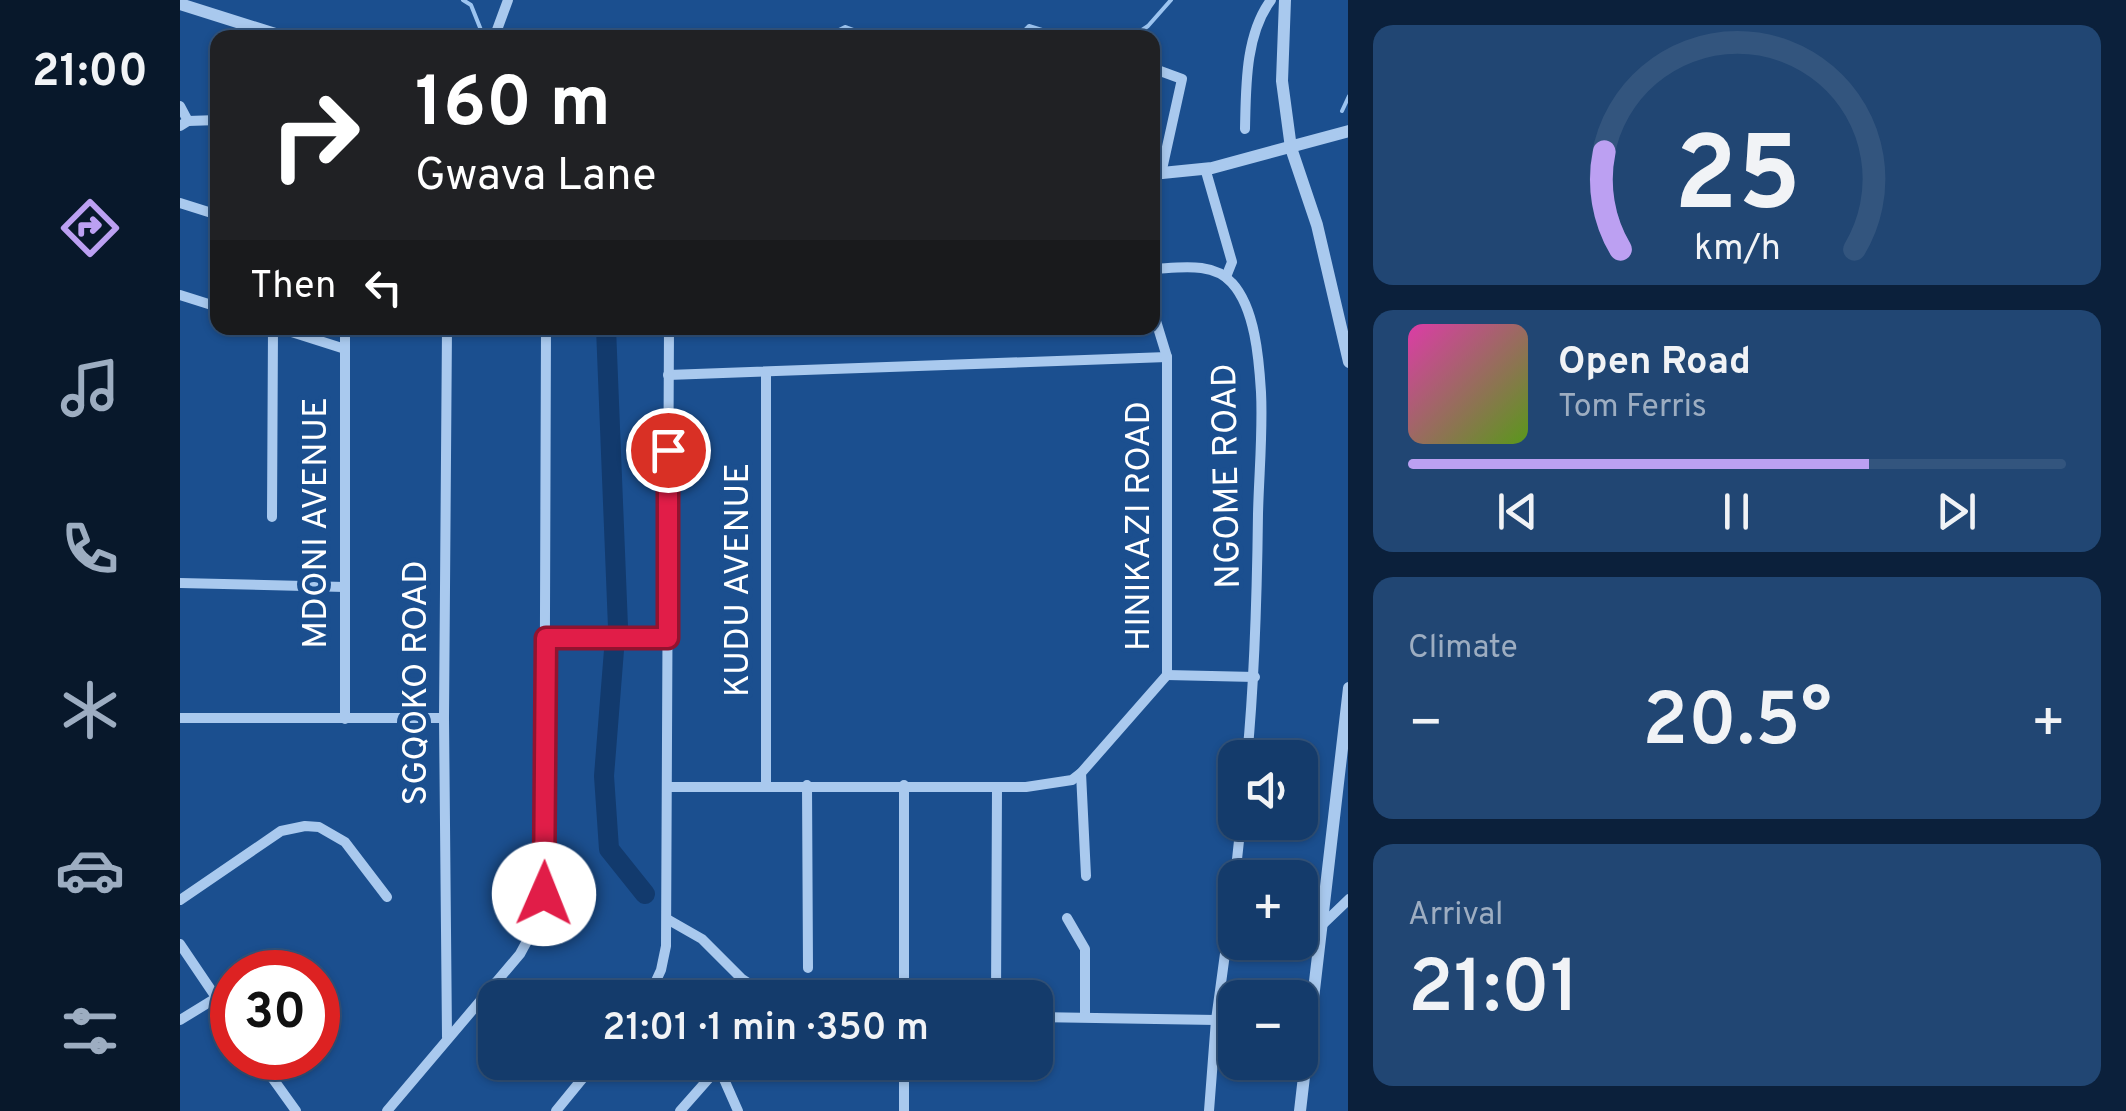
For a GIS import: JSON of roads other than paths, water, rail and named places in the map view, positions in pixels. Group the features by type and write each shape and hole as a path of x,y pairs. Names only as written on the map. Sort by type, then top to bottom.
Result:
{"street":[{"path":"497,30 508,0"},
{"path":"1245,129 1246,83 1257,24 1271,0"},
{"path":"1285,0 1282,80 1291,148 1326,260 1348,362"},
{"path":"180,4 263,30"},
{"path":"1160,71 1182,79 1160,163"},
{"path":"180,106 184,123 210,121"},
{"path":"1160,174 1205,168 1348,130"},
{"path":"1160,269 1198,267 1226,277 1232,262 1205,168"},
{"path":"180,203 210,212"},
{"name":"NGOME ROAD","path":"1226,277 1244,299 1261,391 1255,677 1250,740"},
{"path":"180,295 210,304"},
{"path":"272,517 276,335"},
{"path":"299,335 345,349"},
{"name":"MDONI AVENUE","path":"345,719 346,335"},
{"name":"SGQOKO ROAD","path":"447,335 444,718 448,1038"},
{"path":"386,1111 520,954 539,919 544,894 546,335"},
{"path":"657,980 662,970 667,918 669,335"},
{"name":"HINIKAZI ROAD","path":"1081,774 1167,675 1167,358 1160,335"},
{"path":"668,376 1167,358"},
{"name":"KUDU AVENUE","path":"766,374 766,786"},
{"path":"180,584 345,587"},
{"path":"546,638 668,638"},
{"path":"1167,675 1255,677"},
{"path":"1300,1111 1348,688"},
{"path":"180,718 444,718"},
{"path":"669,788 997,788 1052,784 1081,774"},
{"path":"1081,774 1086,876"},
{"path":"904,785 904,980"},
{"path":"807,786 808,968"},
{"path":"996,980 997,788"},
{"path":"180,900 281,831 305,826 319,827 345,842 387,897"},
{"path":"1322,926 1348,899"},
{"path":"667,918 702,939 744,980"},
{"path":"1066,918 1084,948 1085,1017"},
{"path":"180,944 210,989"},
{"path":"1209,1111 1224,960"},
{"path":"180,1020 210,1002"},
{"path":"1053,1017 1216,1020"},
{"path":"274,1080 296,1111"},
{"path":"556,1111 581,1080"},
{"path":"680,1111 703,1080"},
{"path":"722,1080 738,1111"},
{"path":"904,1080 904,1111"}],"waterway":[{"path":"463,0 471,5 481,30"},
{"path":"1142,30 1171,0"},
{"path":"1025,30 1029,26 1042,30"},
{"path":"839,30 853,30"},
{"path":"1342,111 1348,98"},
{"path":"606,335 618,627"},
{"path":"614,650 604,776 609,849 645,894"}]}
